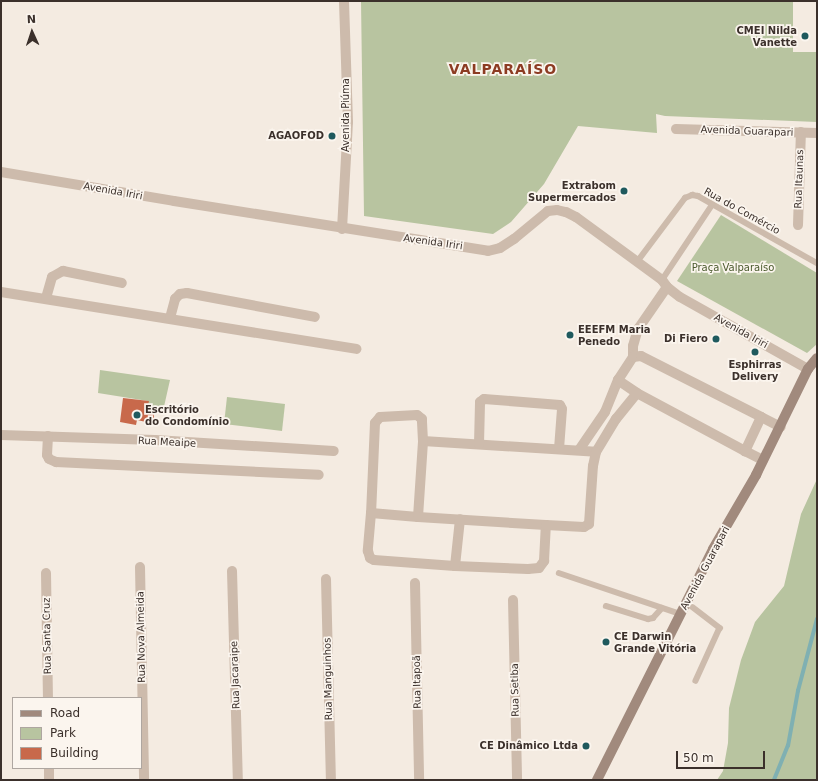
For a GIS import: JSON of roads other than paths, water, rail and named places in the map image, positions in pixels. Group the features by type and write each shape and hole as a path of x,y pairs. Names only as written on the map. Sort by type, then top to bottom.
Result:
{"street":[{"name":"Avenida Piúma","path":"342,228 348,122 344,1"},
{"name":"Avenida Guarapari","path":"676,129 817,133"},
{"name":"Rua Itaunas","path":"798,226 801,132"},
{"name":"Avenida Iriri","path":"1,172 488,251 500,248 514,239 548,211 557,210 576,217 665,283 680,297 808,370"},
{"path":"46,298 52,277 63,271 122,283"},
{"path":"579,450 605,412 618,380 633,357 633,346 638,328 665,283"},
{"path":"1,292 46,298 356,349"},
{"path":"170,318 175,299 180,294 187,293 316,317"},
{"path":"633,357 640,356 780,427"},
{"name":"Avenida Guarapari","path":"597,780 713,549 763,460 808,370 817,358"},
{"path":"618,380 637,393 763,460"},
{"path":"371,513 546,525 588,526 596,452 616,419 637,393"},
{"path":"479,444 480,402 484,400 491,400 562,406 559,449"},
{"path":"418,517 423,441 422,419 420,416 384,416 377,419 375,423 368,551 370,558 374,560 455,566 528,569 539,568 544,561 546,525"},
{"path":"744,451 761,417"},
{"name":"Rua Meaipe","path":"1,435 155,440 334,451"},
{"path":"48,436 47,455 49,459 56,462 319,475"},
{"path":"423,441 596,452"},
{"path":"455,566 460,519"},
{"name":"Rua Nova Almeida","path":"140,567 144,780"},
{"name":"Rua Jacaraipe","path":"232,570 238,780"},
{"name":"Rua Santa Cruz","path":"46,573 48,697"},
{"name":"Rua Manguinhos","path":"326,579 331,780"},
{"name":"Rua Itapoã","path":"416,583 419,780"},
{"name":"Rua Setiba","path":"513,600 517,780"},
{"path":"49,769 49,780"}],"lane":[{"name":"Rua do Comércio","path":"637,262 688,196 698,196 817,264"},
{"path":"665,283 712,205"},
{"path":"559,573 681,614"},
{"path":"686,602 720,628 696,681"},
{"path":"606,606 648,620 653,618 662,608"}],"waterway":[{"path":"774,780 788,746 798,691 817,619"}],"place":[{"name":"CMEI Nilda Vanette","path":"805,36"},
{"name":"AGAOFOD","path":"332,136"},
{"name":"Extrabom Supermercados","path":"624,191"},
{"name":"EEEFM Maria Penedo","path":"570,335"},
{"name":"Di Fiero","path":"716,339"},
{"name":"Esphirras Delivery","path":"755,352"},
{"name":"Escritório do Condomínio","path":"137,415"},
{"name":"CE Darwin Grande Vitória","path":"606,642"},
{"name":"CE Dinâmico Ltda","path":"586,746"}],"district":[{"name":"VALPARAÍSO","path":"503,69"}],"park label":[{"name":"Praça Valparaíso","path":"733,268"}]}
